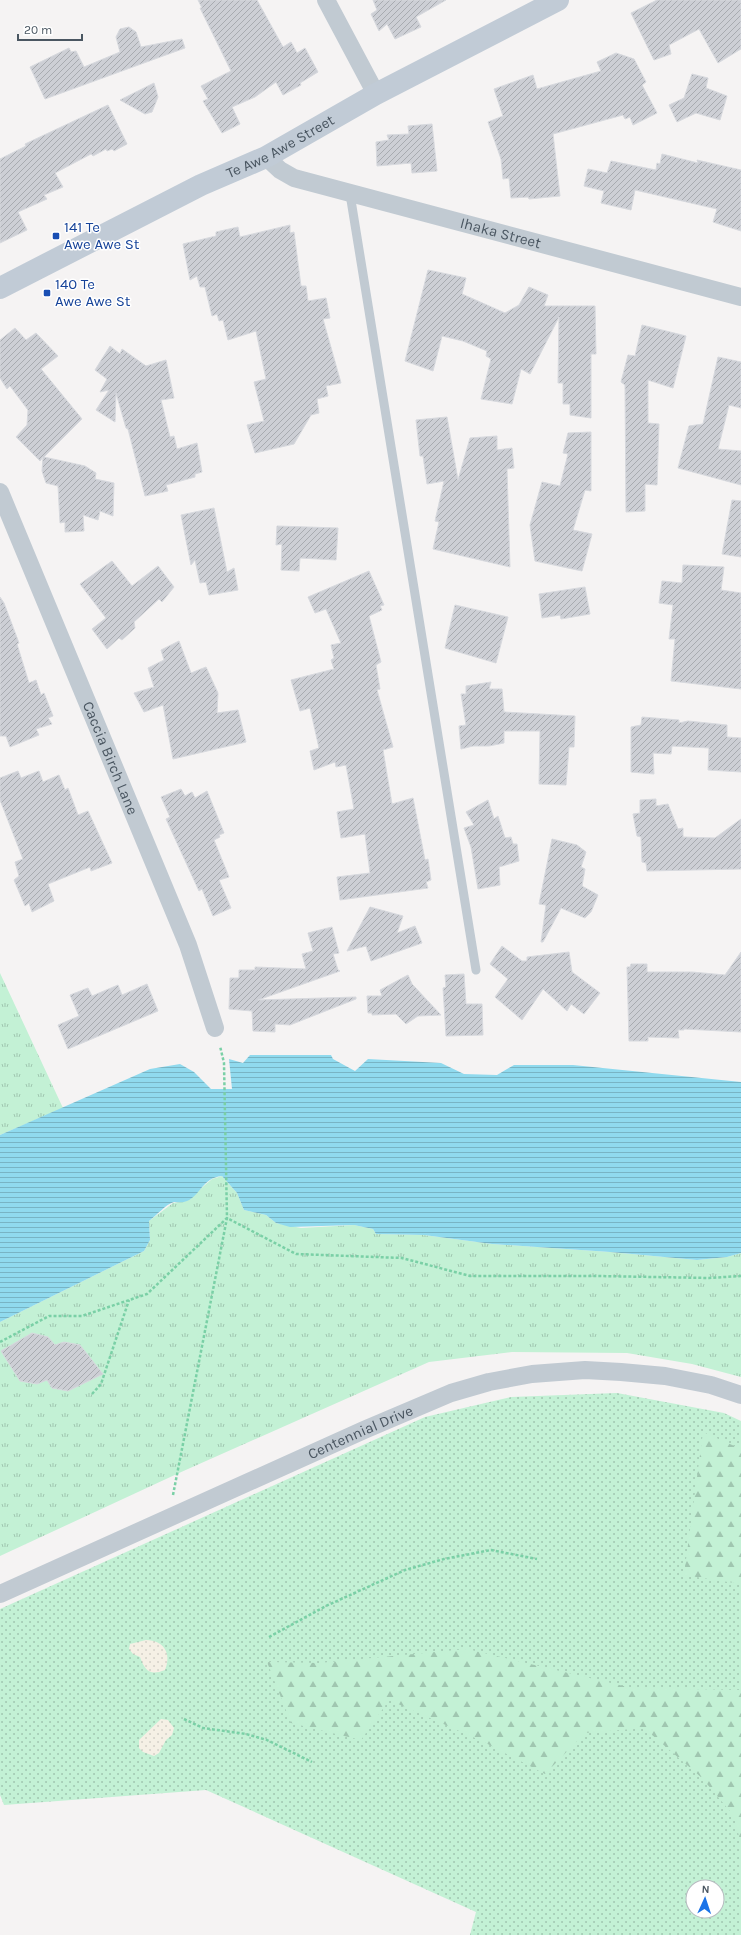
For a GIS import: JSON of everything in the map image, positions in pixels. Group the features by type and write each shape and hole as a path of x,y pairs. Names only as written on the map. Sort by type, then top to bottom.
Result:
{"main road":[{"name":"Te Awe Awe Street","path":"0,288 201,185 266,157 376,94 558,0"}],"street":[{"path":"326,0 376,94"},
{"name":"Ihaka Street","path":"266,157 280,170 294,178 741,297"},
{"name":"Caccia Birch Lane","path":"0,492 188,944 215,1028"},
{"name":"Centennial Drive","path":"0,1594 364,1430 451,1393 488,1382 532,1374 585,1370 665,1376 711,1385 741,1395"}],"lane":[{"path":"350,194 476,970"}],"path":[{"path":"179,1514 172,1498 227,1218 224,1064 215,1028"},
{"path":"227,1218 296,1254 402,1258 470,1276 709,1278 741,1276"},
{"path":"0,1342 49,1316 82,1316 146,1294 227,1218"},
{"path":"92,1394 101,1384 129,1300"},
{"path":"269,1637 333,1602 405,1570 444,1559 491,1550 537,1559"},
{"path":"184,1719 203,1728 246,1734 267,1740 312,1762"}],"green space":[{"path":"0,973 63,1108 0,1135"},
{"path":"222,1176 237,1193 244,1210 266,1215 276,1223 301,1228 354,1225 373,1229 376,1234 424,1235 492,1244 610,1252 697,1260 727,1257 741,1253 741,1377 692,1364 627,1353 512,1352 429,1362 179,1473 0,1556 0,1322 144,1251 150,1240 149,1221 173,1203 186,1201 212,1179"},
{"path":"617,1393 724,1413 741,1421 741,1935 470,1935 476,1912 206,1790 4,1805 0,1795 0,1609 425,1417 511,1397"},
{"path":"703,1432 741,1449 741,1584 684,1575"},
{"path":"467,1649 632,1688 741,1690 741,1844 734,1816 702,1778 644,1728 585,1733 545,1774 482,1741 389,1700 361,1740 291,1723 267,1662 319,1663"}],"sand":[{"path":"146,1640 158,1642 165,1649 168,1659 165,1670 160,1672 149,1671 144,1666 140,1657 133,1654 129,1649 130,1644"},
{"path":"161,1719 168,1720 174,1728 172,1735 166,1740 159,1753 154,1756 143,1752 139,1748 139,1740"}],"water":[{"path":"250,1055 331,1055 333,1059 355,1071 368,1059 441,1063 464,1074 497,1075 514,1065 573,1065 741,1082 741,1253 727,1257 697,1260 610,1252 492,1244 424,1235 376,1234 373,1229 354,1225 290,1227 276,1223 266,1215 244,1210 237,1193 222,1176 215,1177 210,1180 191,1199 171,1203 149,1221 150,1240 144,1251 0,1322 0,1135 150,1069 180,1064 194,1072 211,1089 232,1089 229,1059 243,1063"}],"building":[{"path":"198,0 257,0 283,47 291,42 297,53 305,48 318,72 300,83 301,85 283,95 276,82 255,97 232,107 240,124 222,133 203,101 208,99 201,86 231,71 200,8 202,8"},
{"path":"373,0 446,0 416,17 421,27 395,39 387,24 379,31 371,14 377,10"},
{"path":"657,0 741,0 741,49 718,63 699,29 669,45 671,54 654,60 631,13"},
{"path":"129,27 136,32 141,47 182,39 185,48 45,99 30,67 69,48 71,52 76,51 84,67 120,52 116,37 120,29"},
{"path":"616,53 634,59 646,82 642,85 657,113 633,125 630,117 625,119 623,115 553,134 560,196 529,199 528,197 511,198 509,178 503,179 501,159 488,122 503,116 494,89 533,75 537,89 601,71 597,62"},
{"path":"692,74 708,78 706,88 727,96 720,120 696,113 677,122 669,105 684,98"},
{"path":"154,83 158,97 152,112 145,114 120,100"},
{"path":"108,105 127,144 114,151 112,149 107,151 106,149 93,156 91,154 55,173 63,187 44,195 47,199 18,212 27,230 0,243 0,159 26,146 25,144"},
{"path":"432,124 437,171 412,173 411,163 377,166 376,142 389,140 387,135 409,134 408,126"},
{"path":"662,154 698,163 697,160 741,170 741,231 713,222 717,209 635,190 631,210 601,203 604,191 584,186 588,169 607,173 611,161 656,170 657,163 660,164"},
{"path":"290,225 290,233 294,232 301,286 306,286 308,301 326,298 330,318 323,319 341,383 326,386 328,396 317,399 319,413 311,415 294,444 255,453 247,425 264,421 254,382 266,379 256,331 228,340 223,320 219,321 217,314 212,316 205,287 200,287 197,276 190,280 183,244 216,236 216,232 238,227 240,237"},
{"path":"428,270 466,278 462,294 505,313 519,305 529,287 548,295 544,306 595,306 596,354 591,354 591,418 570,415 570,404 563,404 563,383 558,383 559,317 530,374 521,369 512,404 481,399 491,359 486,356 487,351 463,341 442,336 433,371 405,361"},
{"path":"642,325 686,336 673,388 648,380 648,423 659,424 657,485 645,484 645,511 626,512 625,385 621,382 628,355 635,356"},
{"path":"15,328 26,340 36,333 58,356 41,369 82,419 44,457 85,466 96,473 95,479 114,483 113,516 100,511 98,520 83,515 84,531 65,532 65,522 60,523 58,486 46,483 42,471 43,457 40,461 16,437 27,425 28,410 10,386 7,389 0,378 0,340"},
{"path":"110,346 120,354 122,349 146,366 166,360 174,398 161,400 170,437 174,436 177,449 197,443 202,472 195,474 195,477 166,485 168,491 145,496 128,429 126,428 116,393 115,422 96,410 109,390 100,392 107,379 95,370"},
{"path":"718,357 741,362 741,408 729,405 718,449 741,451 741,485 678,468 689,426 703,424"},
{"path":"447,417 458,480 470,438 497,436 497,450 512,448 514,468 507,469 510,567 433,549 439,522 435,521 444,481 427,484 423,456 420,456 416,420"},
{"path":"591,432 591,491 585,490 573,530 592,534 582,571 535,561 530,525 542,482 560,486 568,454 563,453 568,433"},
{"path":"732,500 741,501 741,557 722,554"},
{"path":"214,508 227,572 234,568 238,590 209,595 206,582 200,583 195,560 191,565 181,515"},
{"path":"277,526 338,528 336,560 300,558 299,571 281,570 282,544 276,545"},
{"path":"112,561 132,586 158,566 174,587 162,602 159,599 134,622 135,628 122,640 119,638 107,649 92,629 106,618 80,584"},
{"path":"683,565 724,567 721,590 741,593 741,689 671,681 675,639 669,639 673,605 659,603 662,581 682,583"},
{"path":"369,571 384,605 380,606 382,610 369,616 381,662 376,665 380,689 377,690 393,747 383,750 392,804 413,798 425,860 428,859 431,880 426,882 428,888 340,900 337,877 370,873 365,834 341,838 337,812 354,809 346,765 336,767 335,762 314,770 310,751 319,748 310,708 300,711 291,680 334,669 331,660 334,658 331,645 341,643 326,609 315,613 308,597"},
{"path":"585,587 590,614 561,619 560,615 542,618 539,594"},
{"path":"0,597 4,603 19,643 17,644 29,683 36,680 41,695 44,693 53,716 48,718 52,724 36,729 39,735 10,747 6,736 0,736"},
{"path":"455,605 508,617 496,663 445,648"},
{"path":"179,641 191,673 206,667 218,693 217,713 238,710 246,742 173,759 163,705 144,712 134,693 154,687 148,668 164,660 161,650"},
{"path":"491,682 489,689 502,689 504,712 575,716 574,747 569,747 566,785 539,784 540,731 504,731 504,743 489,746 473,746 461,749 459,726 466,725 461,694 466,694 466,686"},
{"path":"642,717 679,720 679,723 688,721 727,725 727,737 741,738 741,772 708,770 709,748 672,746 671,754 653,753 654,774 631,772 631,727 641,725"},
{"path":"18,771 21,778 39,771 43,782 59,775 65,790 68,788 78,815 88,811 112,863 91,871 90,867 48,884 54,901 32,912 29,903 25,906 14,880 19,876 15,862 23,859 0,800 0,778"},
{"path":"181,789 185,796 192,792 195,798 207,791 224,833 219,835 220,837 214,840 229,877 219,880 231,908 213,916 202,889 199,891 166,819 170,817 161,797"},
{"path":"656,799 656,806 668,804 678,829 683,828 683,837 715,838 741,819 741,869 647,871 646,863 642,862 641,837 637,836 633,814 640,813 640,800"},
{"path":"488,800 494,819 498,816 505,838 511,837 513,844 517,844 519,861 499,867 500,885 478,889 471,847 464,828 474,825 466,812"},
{"path":"552,839 577,845 586,852 581,867 585,869 582,886 598,895 591,912 585,918 561,908 543,942 541,942 546,905 539,904"},
{"path":"370,907 403,916 397,933 415,926 422,943 371,961 366,946 347,951"},
{"path":"332,927 339,953 333,954 338,970 340,971 258,1000 356,997 356,999 290,1025 275,1024 275,1032 253,1031 252,1011 229,1009 230,978 239,978 239,970 255,970 255,967 306,969 302,954 313,951 308,933"},
{"path":"502,946 522,961 527,961 527,957 569,952 572,972 600,993 584,1014 571,1004 567,1011 543,989 522,1020 495,997 508,979 490,964"},
{"path":"741,952 741,1032 684,1029 678,1030 679,1038 648,1037 648,1041 629,1041 627,967 630,967 631,964 647,964 647,972 692,972 725,975"},
{"path":"464,974 466,1004 482,1004 483,1035 446,1036 443,988 446,987 445,975"},
{"path":"408,975 412,984 441,1015 418,1016 406,1024 396,1014 372,1015 372,1013 368,1013 367,996 382,996 380,990"},
{"path":"147,984 158,1011 68,1049 58,1025 79,1016 70,995 88,988 92,996 118,985 122,995"},
{"path":"32,1333 48,1337 55,1345 64,1342 80,1345 103,1374 68,1391 52,1388 47,1380 37,1384 20,1381 1,1351"}],"place":[{"name":"141 Te Awe Awe St","path":"56,236"},
{"name":"140 Te Awe Awe St","path":"47,293"}]}
